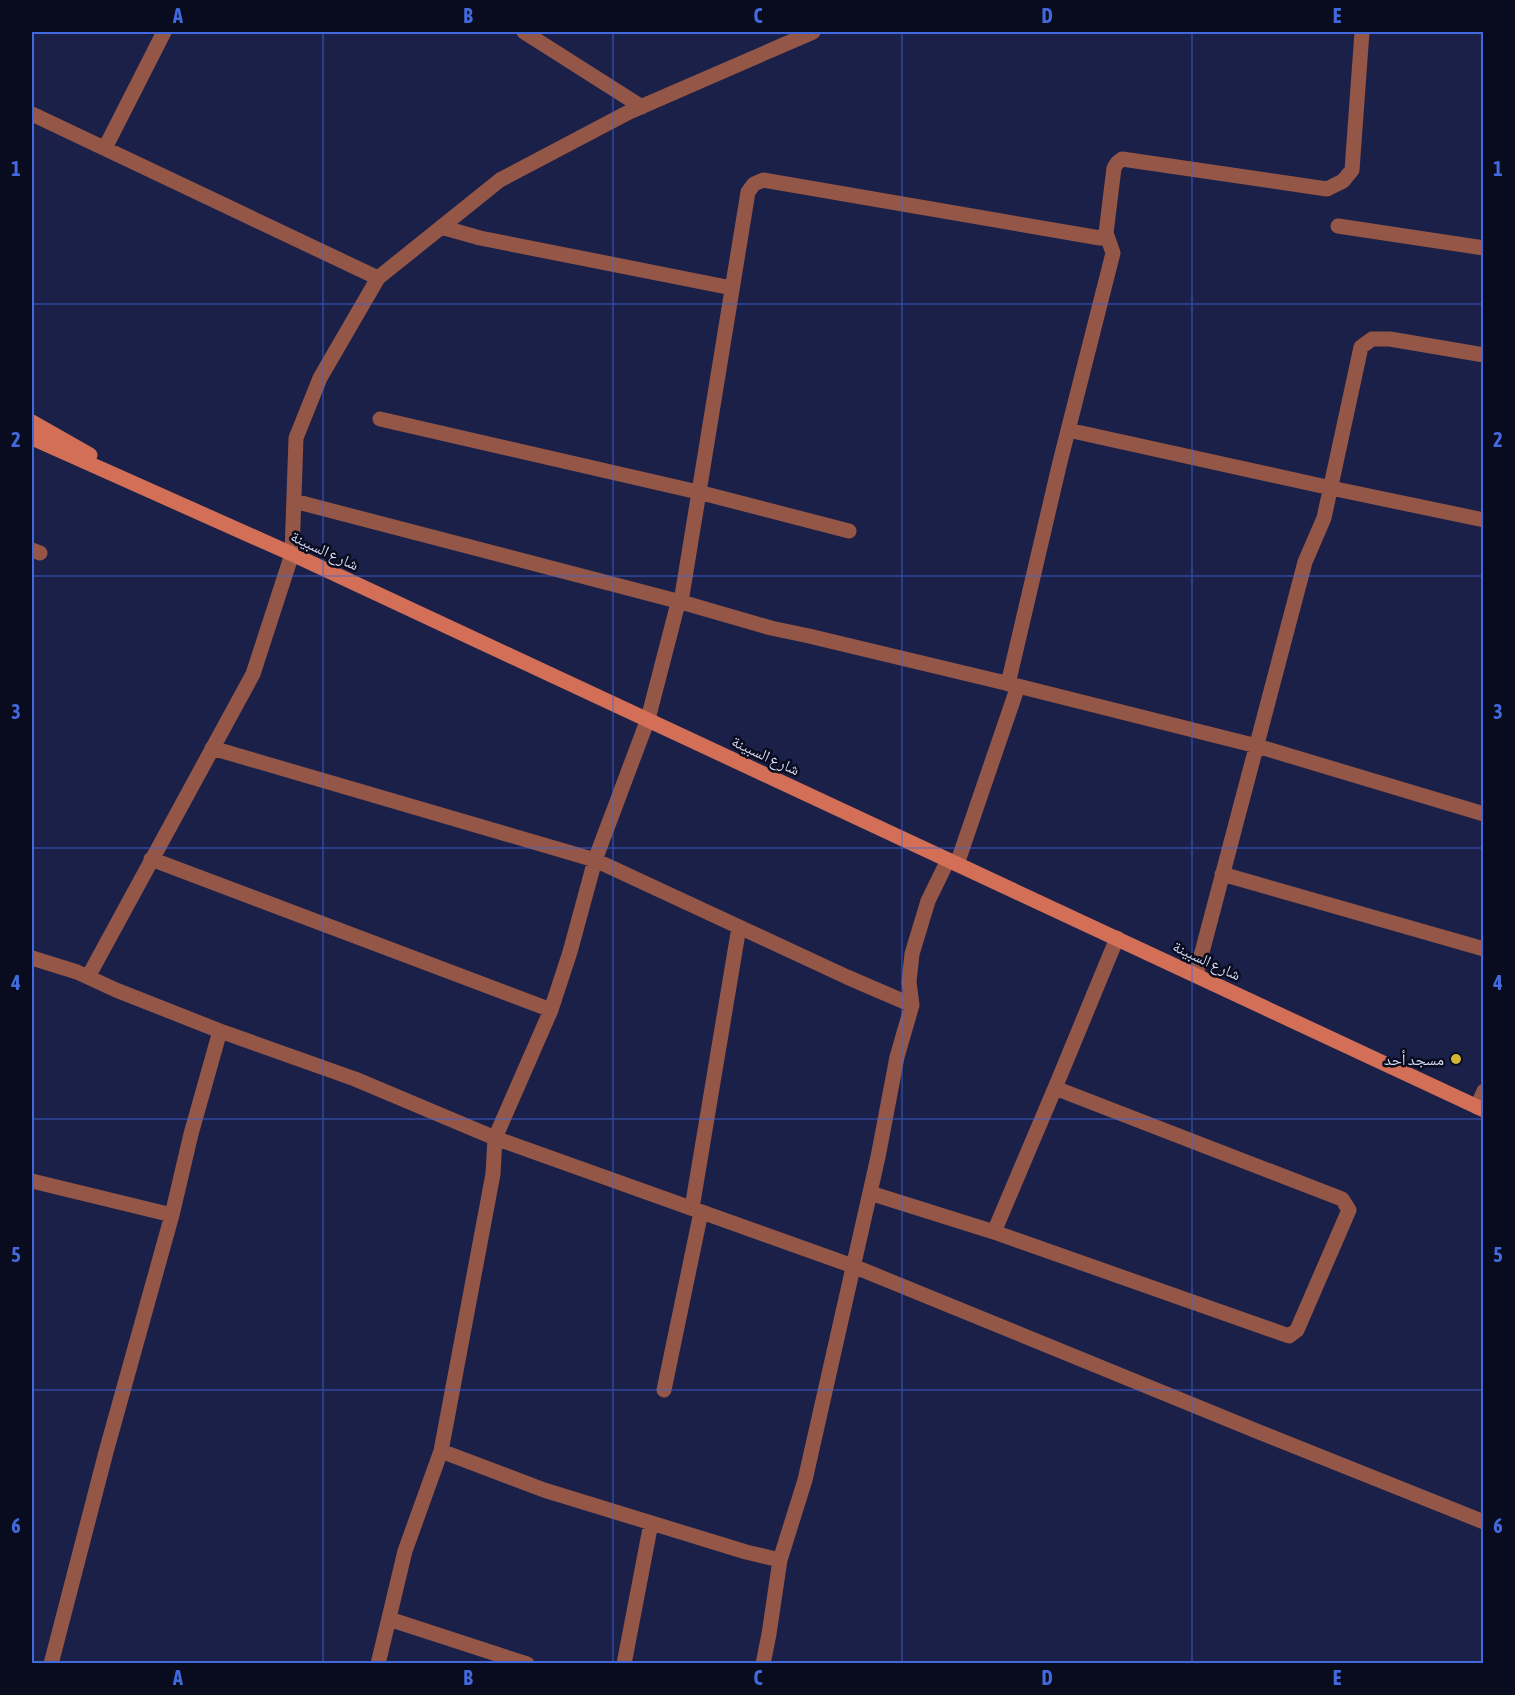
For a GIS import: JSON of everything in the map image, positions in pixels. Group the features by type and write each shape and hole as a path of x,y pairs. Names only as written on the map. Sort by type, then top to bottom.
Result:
{"main road":[{"path":"32,422 182,506"},
{"name":"شارع السبينة","path":"32,438 291,554 648,719 1480,1108"}],"street":[{"path":"105,148 164,32"},
{"path":"524,32 642,106"},
{"path":"88,977 253,674 291,554 296,438 320,378 378,278 500,180 642,106 813,32"},
{"path":"763,1664 770,1634 780,1560 805,1480 870,1193 897,1057 912,1005 909,982 912,954 928,901 953,862 1013,685 1068,430 1113,253 1106,233 1114,168 1122,159 1327,189 1343,181 1352,170 1362,32"},
{"path":"32,114 378,278"},
{"path":"378,1664 405,1551 441,1451 493,1174 495,1138 551,1010 570,952 595,860 648,719 677,607 681,602 748,192 754,184 763,180 1100,238 1106,233"},
{"path":"1338,226 1484,248"},
{"path":"441,227 480,238 732,288"},
{"path":"1196,975 1305,562 1324,518 1361,346 1372,339 1390,339 1484,355"},
{"path":"380,419 698,492 849,531"},
{"path":"1068,430 1484,520"},
{"path":"294,501 681,602 771,628 1257,746 1484,814"},
{"path":"213,748 595,860 912,1005"},
{"path":"151,859 551,1010"},
{"path":"1222,874 1484,949"},
{"path":"664,1390 697,1210 739,927"},
{"path":"994,1232 1117,938"},
{"path":"32,958 88,977 220,1031 355,1079 495,1138 853,1266 1484,1522"},
{"path":"51,1664 220,1031"},
{"path":"870,1193 994,1232 1288,1336 1297,1330 1349,1210 1342,1199 1055,1088"},
{"path":"1480,1108 1484,1091"},
{"path":"32,1181 172,1215"},
{"path":"441,1451 544,1490 746,1552 780,1560"},
{"path":"624,1664 651,1523"},
{"path":"389,1619 527,1664"}],"place":[{"name":"مسجد أحد","path":"1456,1059"}]}
